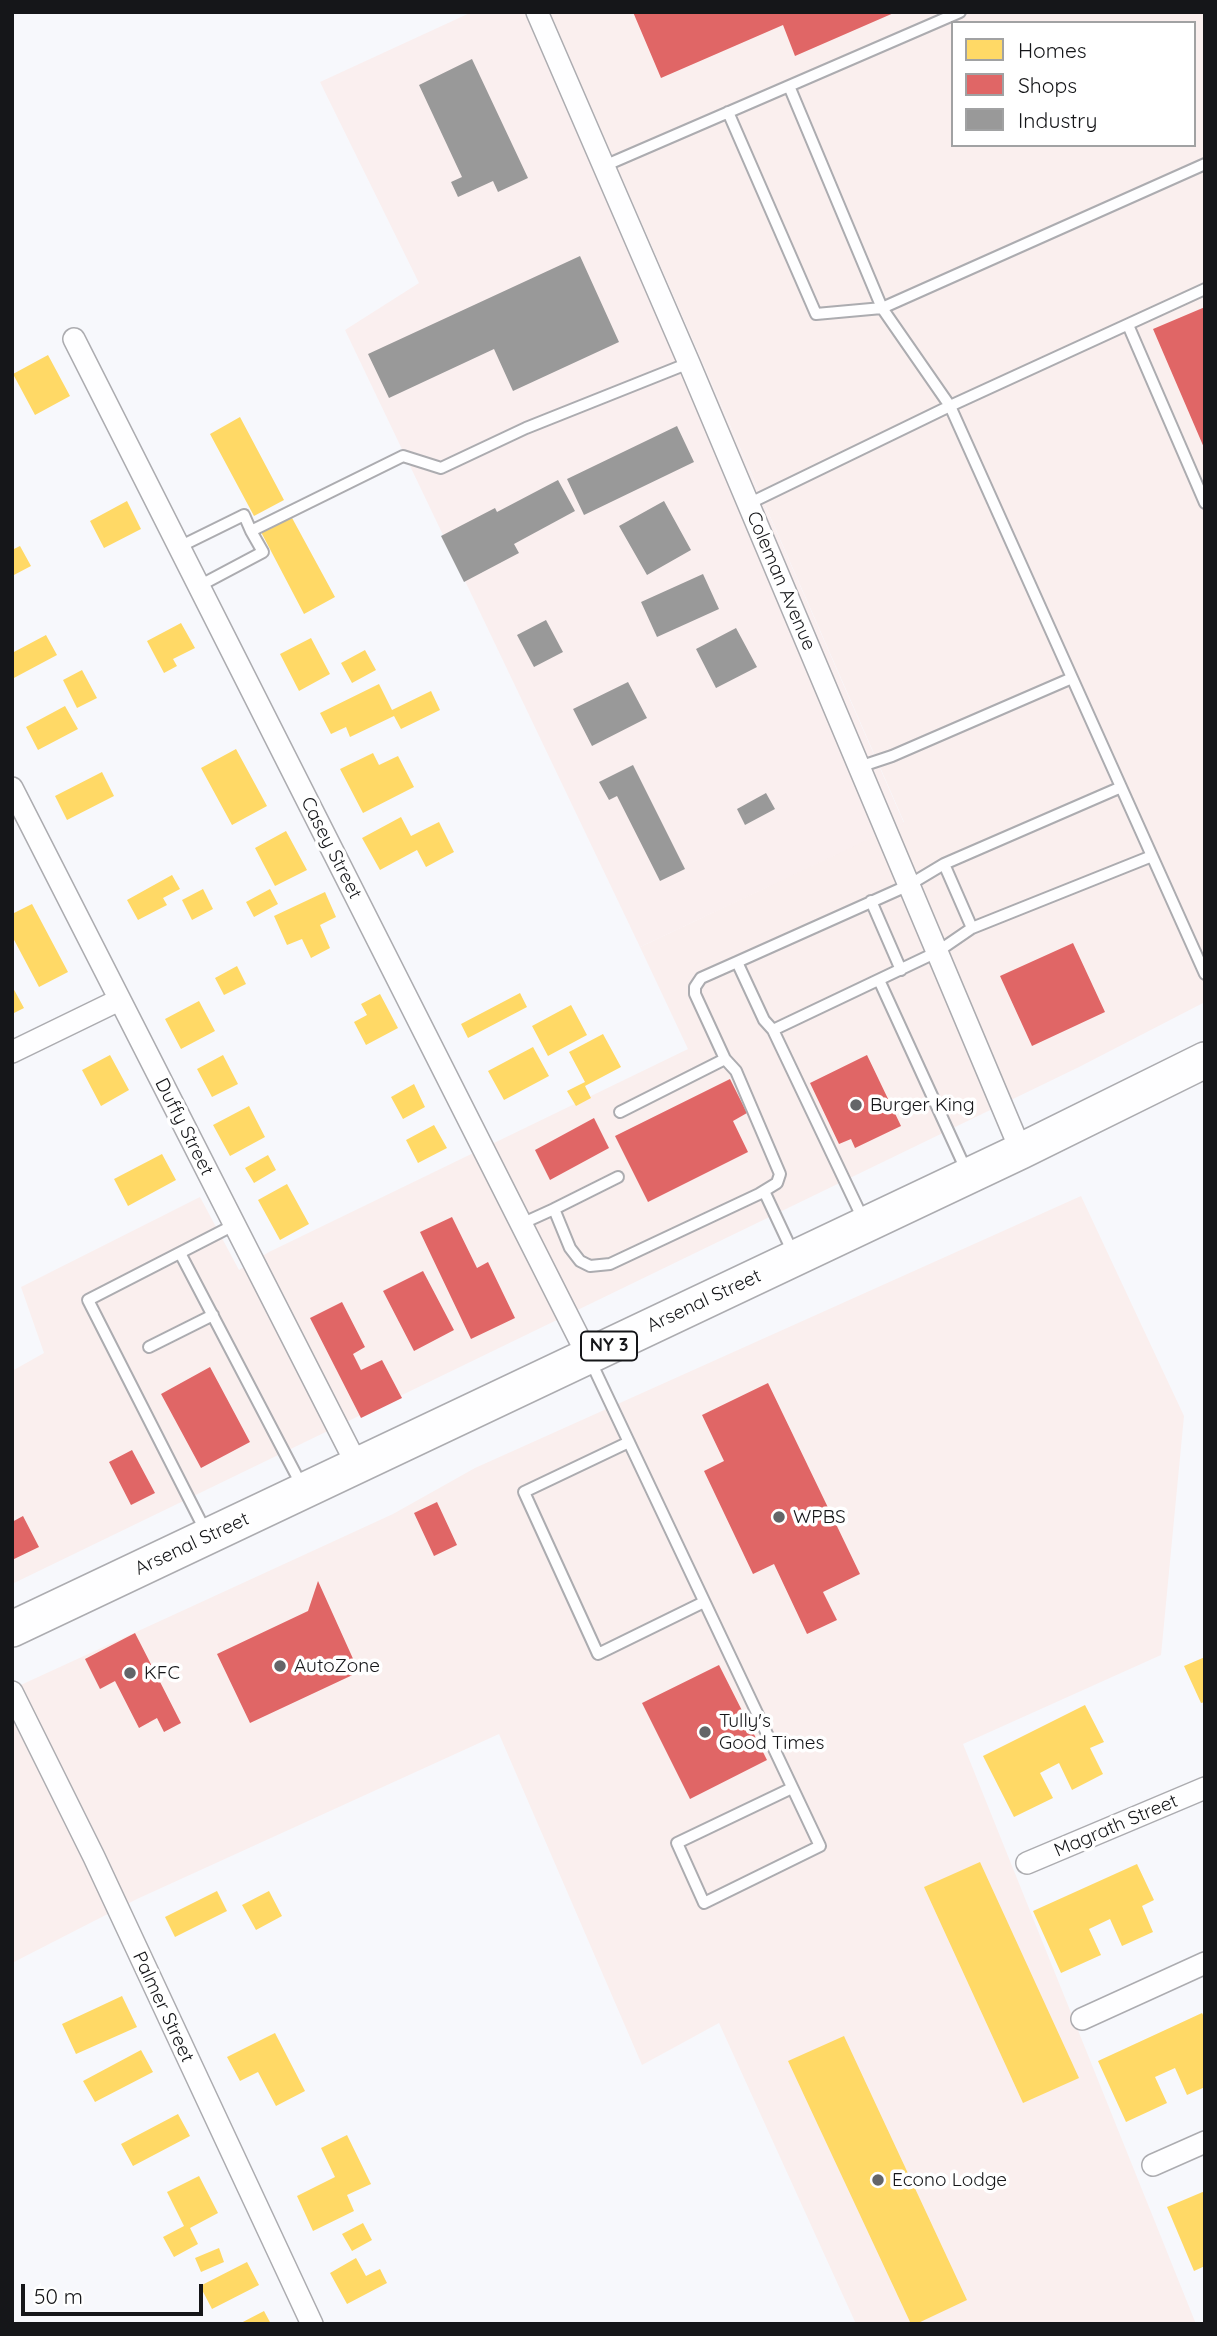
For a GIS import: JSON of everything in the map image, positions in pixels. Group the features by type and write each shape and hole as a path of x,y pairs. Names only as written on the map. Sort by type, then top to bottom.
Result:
{"highway":[{"name":"Arsenal Street","path":"12,1629 1021,1151 1205,1060"}],"street":[{"name":"Coleman Avenue","path":"537,12 689,363 1021,1151"},
{"name":"Casey Street","path":"74,339 588,1356"},
{"name":"Duffy Street","path":"12,788 357,1465"},
{"path":"12,1052 119,1000"},
{"name":"Palmer Street","path":"12,1692 94,1857 312,2324"},
{"name":"Magrath Street","path":"1027,1863 1205,1788"},
{"path":"1082,2019 1205,1963"},
{"path":"1153,2165 1205,2142"}],"lane":[{"path":"604,166 960,12"},
{"path":"789,86 882,308 950,407 1119,788 1200,949 1205,974"},
{"path":"728,112 816,314 882,308 1205,164"},
{"path":"748,504 1205,289"},
{"path":"1128,325 1205,503"},
{"path":"251,531 403,456 440,467 526,428 689,363"},
{"path":"179,547 244,515 263,552 199,586"},
{"path":"859,767 892,756 1072,678"},
{"path":"554,1209 570,1248 580,1261 590,1266 610,1265 777,1183 780,1174 736,1071 725,1059 695,994 695,986 701,978 909,885 944,863 1119,788"},
{"path":"773,1030 937,952 972,928 1152,856"},
{"path":"944,863 972,928"},
{"path":"872,901 901,970"},
{"path":"737,962 764,1020 773,1030 865,1225"},
{"path":"879,981 968,1176"},
{"path":"620,1112 725,1059"},
{"path":"522,1224 618,1177"},
{"path":"764,1191 795,1258"},
{"path":"208,1536 88,1300 234,1225"},
{"path":"180,1253 304,1490"},
{"path":"149,1347 213,1315"},
{"path":"588,1356 820,1846 704,1903 677,1843 792,1788"},
{"path":"629,1441 524,1492 597,1654 704,1602"}],"shaded area":[{"path":"472,12 549,12 904,823 640,947 345,330 419,283 320,82"},
{"path":"549,12 1205,12 1205,1002 1079,1067 12,1584 12,1371 44,1353 21,1287 200,1197 239,1270 269,1252 688,1049 640,947 904,822"},
{"path":"1081,1196 1184,1416 1161,1655 963,1744 1196,2324 856,2324 719,2023 642,2065 499,1734 137,1899 12,1963 12,1689 393,1514 475,1468"}],"building: Homes":[{"path":"48,355 70,396 35,415 13,374"},
{"path":"240,417 284,500 254,516 210,434"},
{"path":"127,501 141,529 104,548 90,521"},
{"path":"291,516 335,597 304,614 261,532"},
{"path":"20,546 31,566 12,576 12,550"},
{"path":"181,623 195,648 173,659 177,666 164,673 147,641"},
{"path":"46,635 57,655 12,679 12,653"},
{"path":"311,638 330,674 299,691 280,654"},
{"path":"365,650 376,670 352,683 341,663"},
{"path":"82,670 97,698 77,708 63,680"},
{"path":"379,684 392,710 431,691 440,710 401,729 394,716 350,737 346,727 331,734 320,713"},
{"path":"65,706 78,729 38,750 26,727"},
{"path":"236,749 267,806 232,825 201,768"},
{"path":"373,753 379,765 398,756 414,787 363,813 340,769"},
{"path":"102,772 114,796 67,820 55,796"},
{"path":"401,817 411,836 439,822 454,852 426,867 417,850 380,870 362,838"},
{"path":"286,831 307,870 275,886 255,848"},
{"path":"172,875 180,889 163,898 167,905 138,920 127,900"},
{"path":"203,889 213,909 192,920 182,900"},
{"path":"270,889 278,904 254,917 246,902"},
{"path":"325,892 336,917 320,925 330,948 311,958 302,939 287,945 274,916"},
{"path":"32,904 68,972 39,987 12,936 12,914"},
{"path":"237,966 246,984 224,995 215,978"},
{"path":"12,986 24,1008 12,1014"},
{"path":"520,993 527,1007 468,1038 461,1024"},
{"path":"380,994 398,1028 366,1045 354,1022 367,1015 361,1004"},
{"path":"199,1001 215,1031 181,1049 165,1019"},
{"path":"571,1005 587,1035 548,1056 532,1026"},
{"path":"603,1034 621,1067 585,1086 591,1098 576,1106 567,1091 585,1082 569,1052"},
{"path":"533,1047 549,1076 504,1100 488,1071"},
{"path":"110,1055 129,1090 101,1106 82,1070"},
{"path":"223,1055 238,1084 212,1097 197,1069"},
{"path":"414,1084 425,1107 403,1119 391,1097"},
{"path":"249,1106 265,1137 230,1156 213,1125"},
{"path":"434,1125 447,1148 418,1163 406,1140"},
{"path":"162,1154 176,1180 128,1206 114,1179"},
{"path":"268,1155 276,1170 254,1183 245,1168"},
{"path":"287,1184 309,1224 280,1240 258,1200"},
{"path":"1205,1657 1205,1702 1201,1703 1184,1666"},
{"path":"1085,1705 1104,1742 1090,1748 1103,1774 1072,1790 1059,1763 1040,1773 1053,1798 1014,1817 983,1756"},
{"path":"980,1862 1079,2078 1023,2103 924,1887"},
{"path":"1137,1864 1154,1900 1142,1906 1153,1932 1122,1946 1110,1919 1089,1929 1101,1955 1061,1973 1033,1911"},
{"path":"217,1891 227,1911 175,1937 165,1917"},
{"path":"269,1891 282,1916 256,1930 242,1905"},
{"path":"122,1996 137,2027 76,2054 62,2024"},
{"path":"1202,2013 1205,2019 1205,2087 1187,2095 1175,2068 1155,2077 1167,2103 1126,2122 1098,2061"},
{"path":"275,2033 305,2091 276,2106 258,2072 240,2081 227,2057"},
{"name":"Econo Lodge","path":"844,2036 967,2300 916,2324 911,2324 788,2061"},
{"path":"141,2050 153,2072 95,2102 83,2081"},
{"path":"178,2114 190,2136 133,2166 121,2144"},
{"path":"347,2135 371,2184 347,2195 354,2211 313,2231 297,2196 335,2177 321,2148"},
{"path":"199,2176 218,2213 190,2228 198,2244 174,2257 163,2237 184,2226 167,2192"},
{"path":"1205,2191 1205,2266 1194,2271 1167,2207"},
{"path":"363,2223 372,2240 352,2251 342,2234"},
{"path":"219,2248 224,2262 201,2272 195,2258"},
{"path":"356,2258 366,2276 380,2269 387,2283 347,2304 330,2273"},
{"path":"247,2262 259,2285 212,2309 200,2286"},
{"path":"264,2311 271,2324 239,2324"}],"building: Shops":[{"path":"633,12 896,12 795,56 783,25 661,78"},
{"path":"1205,307 1205,450 1153,329"},
{"path":"1073,943 1105,1012 1032,1046 1000,976"},
{"name":"Burger King","path":"867,1055 901,1126 855,1148 851,1139 839,1144 810,1083"},
{"path":"730,1079 747,1113 733,1121 748,1152 648,1202 615,1136"},
{"path":"594,1118 609,1148 550,1180 535,1150"},
{"path":"452,1217 477,1268 488,1262 515,1318 471,1339 420,1232"},
{"path":"423,1271 454,1330 414,1351 383,1291"},
{"path":"342,1302 365,1347 353,1354 361,1370 382,1360 402,1398 361,1418 310,1318"},
{"path":"210,1367 250,1442 201,1468 161,1394"},
{"name":"WPBS","path":"768,1383 860,1574 823,1592 837,1620 807,1634 774,1564 753,1574 704,1471 724,1461 702,1415"},
{"path":"132,1450 155,1493 131,1505 109,1462"},
{"path":"437,1502 457,1545 434,1556 414,1513"},
{"path":"23,1516 39,1547 12,1560 12,1522"},
{"path":"318,1581 359,1672 250,1723 217,1654 308,1611"},
{"path":"135,1633 181,1723 164,1732 157,1718 139,1728 115,1681 100,1689 85,1659"},
{"name":"Tully's Good Times","path":"719,1665 767,1760 690,1799 642,1703"}],"building: Industry":[{"path":"472,59 528,178 498,192 493,181 458,197 451,182 462,177 419,85"},
{"path":"580,256 619,342 513,391 494,349 389,398 368,354"},
{"path":"677,426 694,462 584,515 567,479"},
{"path":"558,480 575,511 514,544 519,553 464,582 441,536 495,508 497,512"},
{"path":"664,501 691,550 647,575 619,526"},
{"path":"703,574 719,609 657,637 641,602"},
{"path":"546,620 563,652 534,667 517,635"},
{"path":"736,628 757,667 716,688 696,649"},
{"path":"628,682 647,718 592,746 573,709"},
{"path":"633,765 685,869 660,881 617,796 609,800 599,782"},
{"path":"766,793 775,809 745,825 737,809"}],"place":[{"name":"Burger King","path":"856,1105"},
{"name":"WPBS","path":"779,1517"},
{"name":"AutoZone","path":"280,1666"},
{"name":"KFC","path":"130,1673"},
{"name":"Tully's Good Times","path":"705,1732"},
{"name":"Econo Lodge","path":"878,2180"}]}
